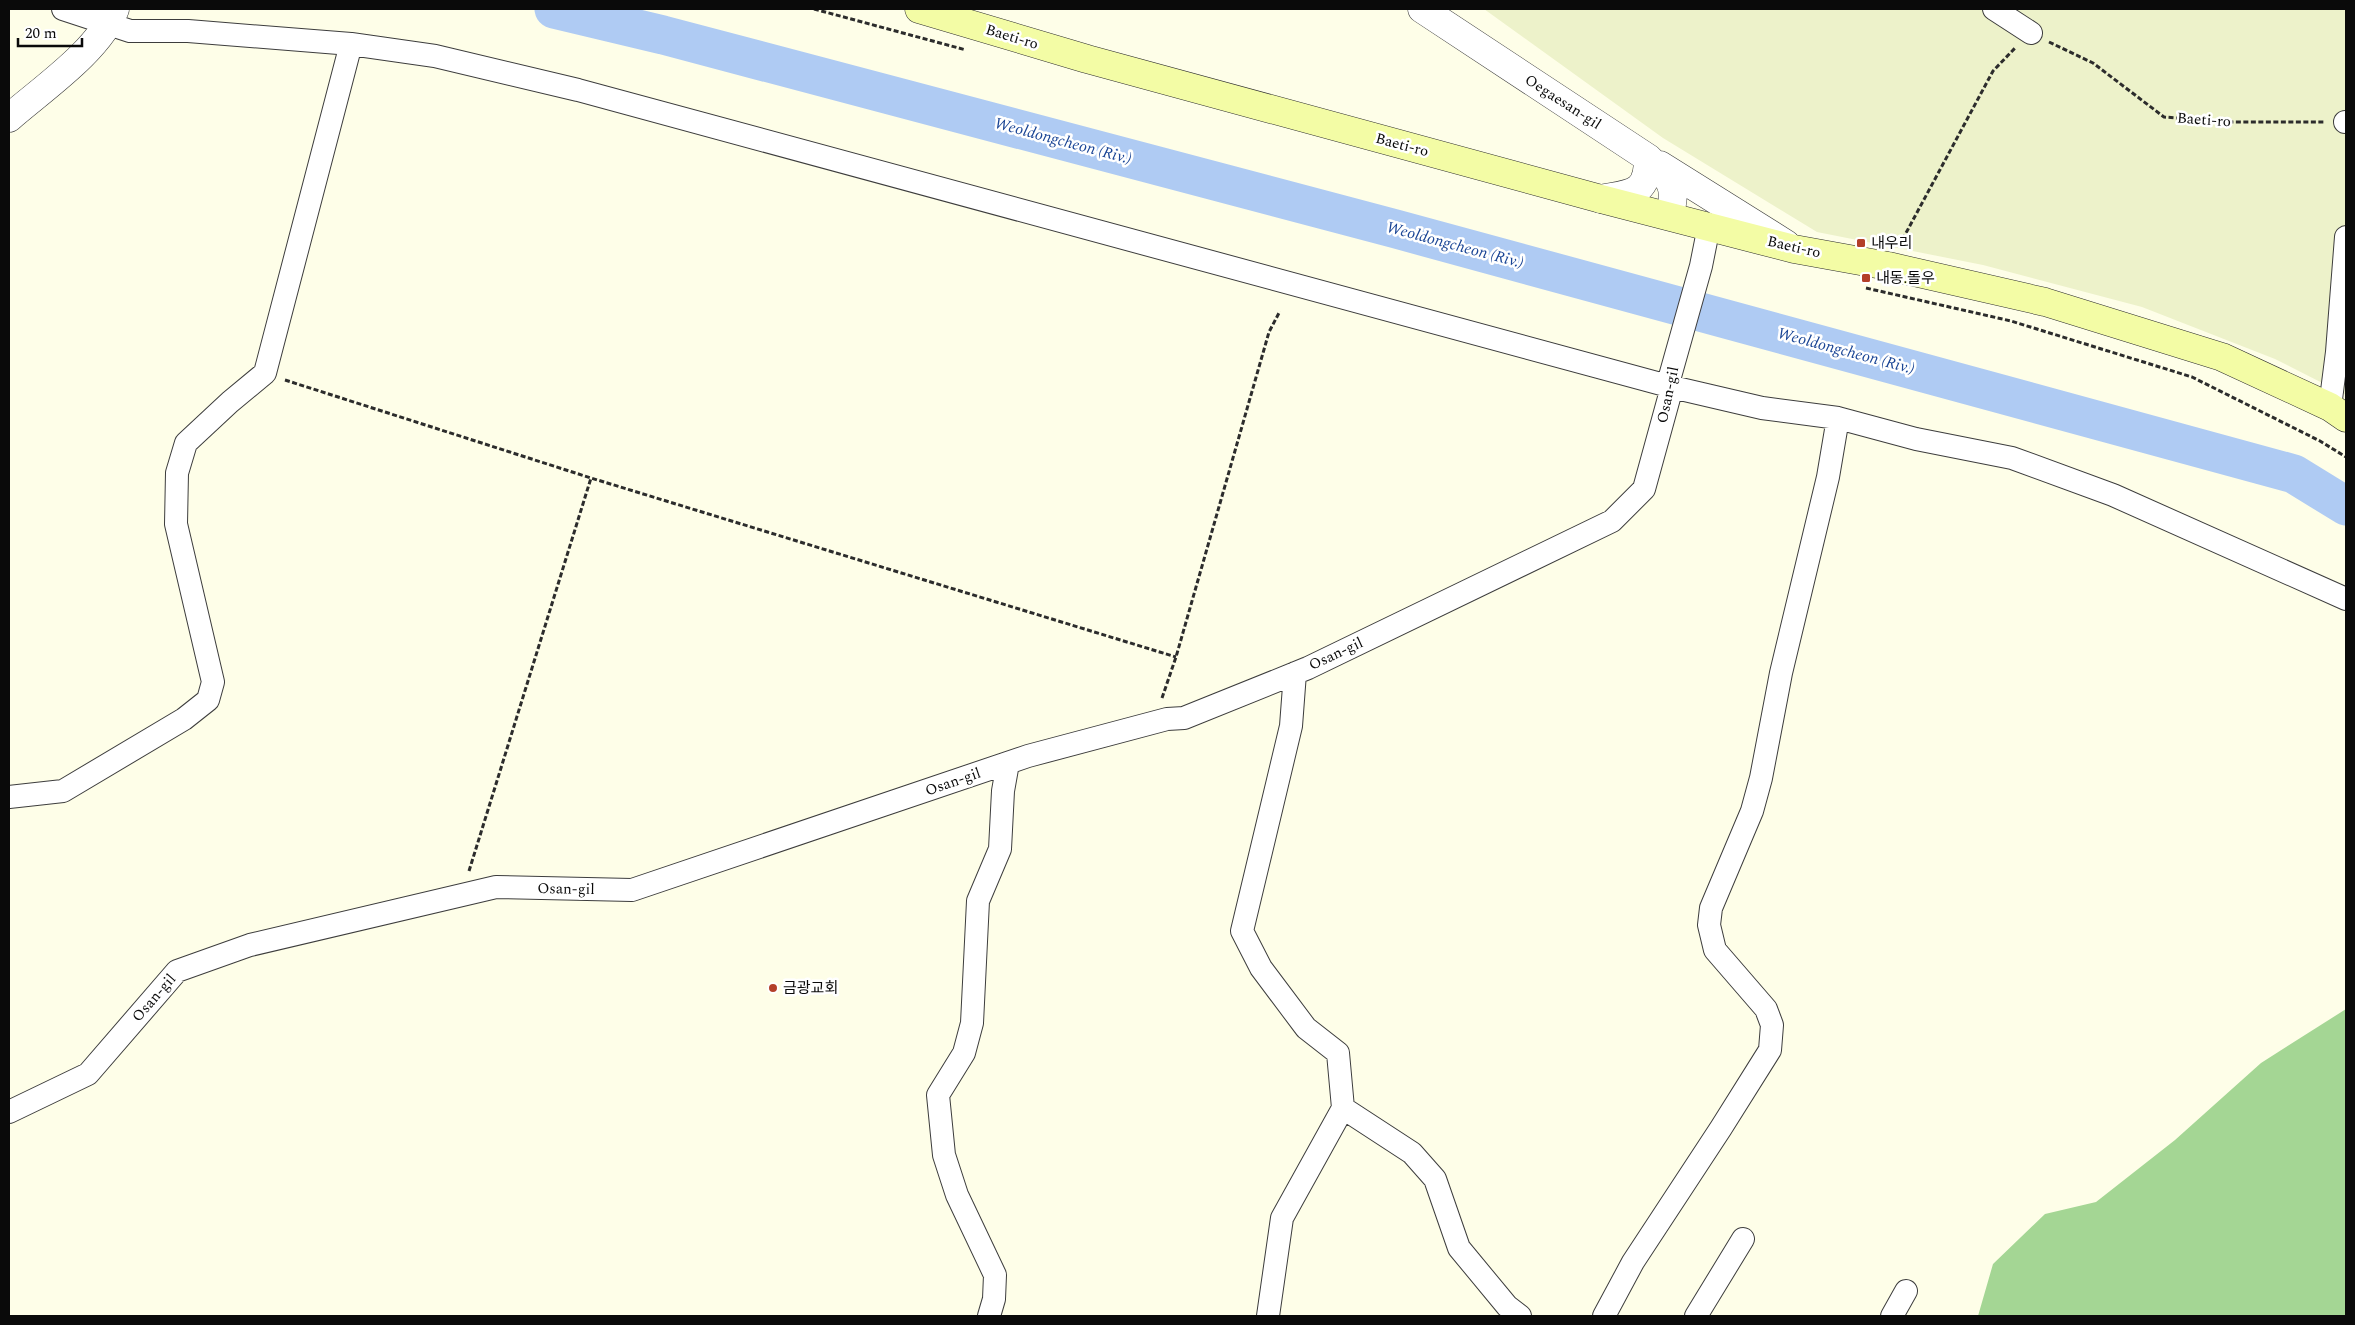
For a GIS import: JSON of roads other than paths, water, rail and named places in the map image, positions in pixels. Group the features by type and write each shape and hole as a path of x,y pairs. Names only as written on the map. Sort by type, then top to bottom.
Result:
{"main road":[{"name":"Baeti-ro","path":"919,9 1087,59 1601,199 1794,249 1888,266 2045,302 2222,357 2338,413"}],"street":[{"path":"63,9 112,17 130,31 188,31 351,44 435,56 578,90 1762,408 1838,418 1916,439 2012,458 2113,495 2346,599"},
{"name":"Oegaesan-gil","path":"1422,9 1648,158 1670,179 1674,194 1669,216"},
{"path":"1994,9 2031,33"},
{"path":"9,118 86,53 112,17"},
{"path":"9,797 63,790 184,719 208,700 213,682 176,524 177,473 186,443 230,402 265,374 351,44"},
{"path":"1601,199 1628,194 1639,188 1648,176 1648,158"},
{"path":"1648,158 1794,249"},
{"name":"Osan-gil","path":"9,1112 88,1074 177,972 250,946 496,887 632,890 1008,763 1167,719 1184,718 1295,673 1612,521 1644,489 1701,266 1709,226"},
{"name":"Baeti-ro","path":"2338,413 2337,352 2346,237"},
{"path":"1604,1316 1633,1262 1770,1050 1772,1025 1766,1009 1715,950 1709,925 1711,908 1738,848 1752,811 1781,672 1828,477 1838,418"},
{"path":"1268,1316 1282,1218 1343,1108 1338,1053 1306,1028 1261,968 1242,931 1291,726 1295,673"},
{"path":"989,1316 994,1299 995,1275 958,1195 944,1155 938,1095 964,1053 972,1023 978,901 1000,849 1002,791 1008,763"},
{"path":"1343,1108 1412,1153 1435,1179 1459,1248 1507,1306 1520,1316"},
{"path":"1696,1316 1743,1239"},
{"path":"1892,1316 1906,1291"}],"waterway":[{"name":"Weoldongcheon (Riv.)","path":"554,9 663,35 1396,229 2294,474 2346,506"}],"place":[{"name":"내우리","path":"1861,243"},
{"name":"내동.돌우","path":"1866,278"},
{"name":"금광교회","path":"773,988"}]}
